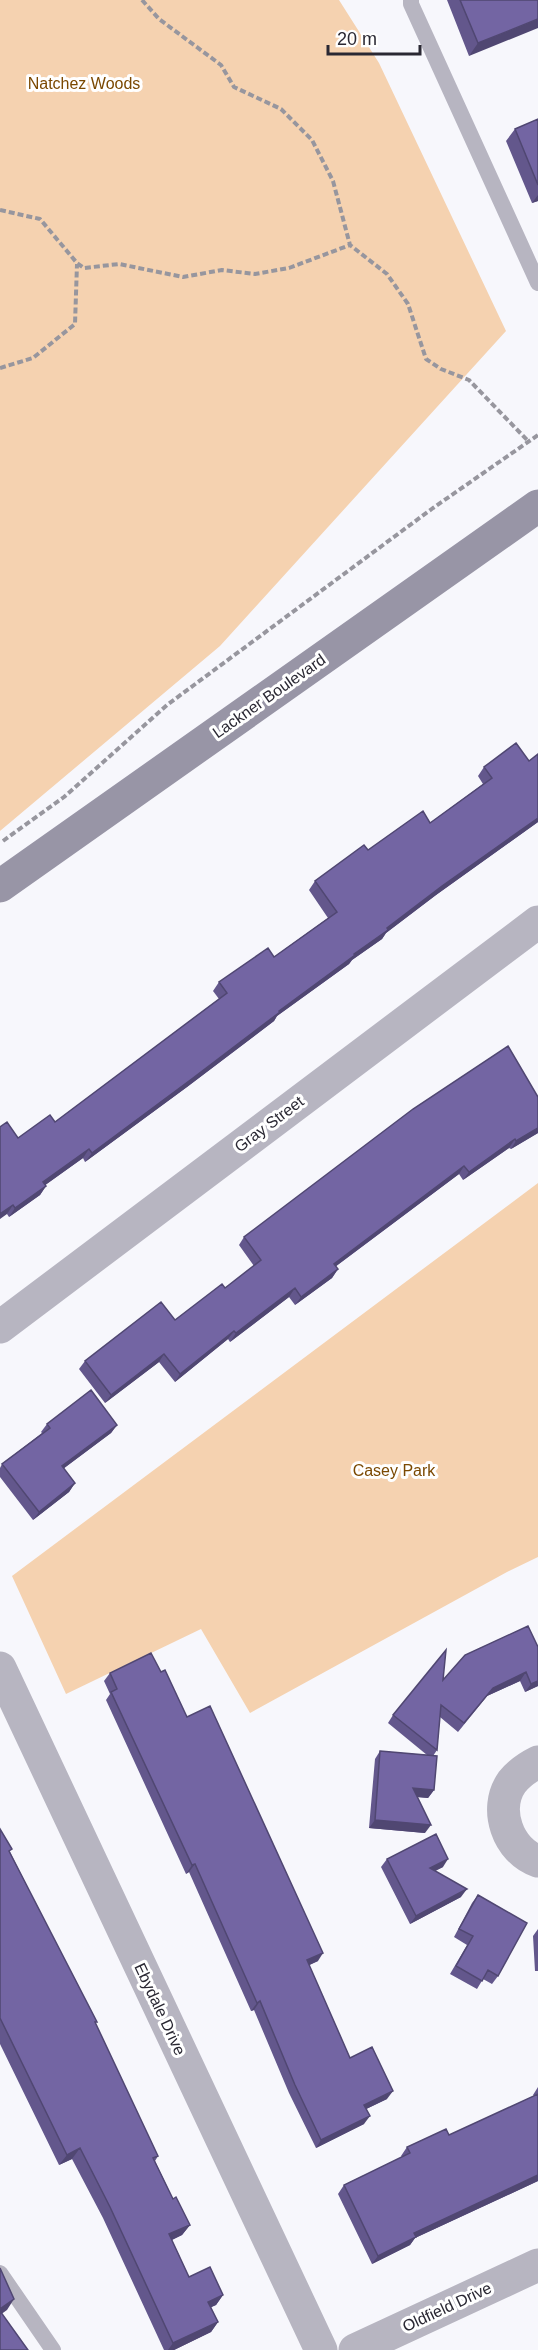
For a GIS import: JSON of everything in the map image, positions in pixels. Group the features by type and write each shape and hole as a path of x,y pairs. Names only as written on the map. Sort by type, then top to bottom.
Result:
{"main road":[{"name":"Lackner Boulevard","path":"0,886 538,507"}],"street":[{"name":"Gray Street","path":"0,1327 536,928"},
{"name":"Ebydale Drive","path":"0,1668 321,2350"},
{"path":"538,1762 524,1770 511,1783 504,1803 504,1822 516,1846 530,1858 538,1861"},
{"name":"Oldfield Drive","path":"355,2350 538,2265"}],"lane":[{"path":"411,0 531,252 538,283"},
{"path":"0,2273 53,2350"}],"path":[{"path":"142,0 159,19 221,65 234,87 281,109 312,140 333,181 350,245 387,274 408,304 426,360 441,369 469,380 529,442"},
{"path":"0,210 40,219 77,263 84,268 119,264 183,277 222,270 255,274 289,268 350,245"},
{"path":"0,368 33,358 75,324 77,263"},
{"path":"0,844 64,797 167,705 433,508 538,435"}],"green space":[{"name":"Natchez Woods","path":"0,0 339,0 379,63 506,331 220,646 0,831"},
{"name":"Casey Park","path":"538,1183 538,1557 250,1713 201,1629 66,1694 12,1576"}],"building":[{"path":"460,0 538,0 538,19 478,43"},
{"path":"538,119 538,185 515,129"},
{"path":"516,743 529,761 538,754 538,818 442,886 387,928 388,930 92,1153 89,1149 43,1182 46,1186 15,1208 13,1205 0,1214 0,1127 7,1122 18,1138 50,1115 55,1122 227,993 219,982 268,948 274,957 337,912 315,881 364,845 368,850 423,811 430,823 492,778 484,767"},
{"path":"508,1046 538,1097 538,1128 516,1141 515,1139 469,1172 464,1166 334,1264 338,1269 301,1297 295,1288 236,1333 234,1331 180,1374 164,1354 111,1395 85,1361 161,1302 175,1320 222,1284 225,1288 261,1260 244,1237 413,1109"},
{"path":"91,1390 117,1425 62,1466 75,1483 39,1512 2,1464 50,1428 47,1424"},
{"path":"528,1626 538,1647 538,1681 531,1684 526,1672 493,1688 464,1723 441,1705 437,1750 393,1715 446,1650 443,1680 465,1655"},
{"path":"151,1653 161,1672 165,1670 187,1717 210,1706 323,1953 307,1960 350,2058 372,2047 393,2091 364,2105 370,2116 321,2140 260,2001 257,2003 195,1864 192,1865 111,1692 117,1689 110,1673"},
{"path":"380,1751 437,1756 434,1790 413,1788 431,1825 375,1820"},
{"path":"0,1829 12,1849 9,1851 97,2022 95,2022 158,2156 153,2158 173,2199 176,2197 190,2225 169,2234 189,2277 210,2267 223,2295 208,2302 218,2322 173,2343 80,2148 67,2155 0,2018"},
{"path":"436,1834 448,1859 430,1868 467,1889 416,1916 387,1859"},
{"path":"478,1895 527,1923 498,1976 488,1970 482,1981 456,1966 473,1936 459,1929"},
{"path":"538,2094 538,2175 414,2233 416,2237 378,2256 344,2185 410,2153 407,2147 446,2129 449,2135"},
{"path":"0,2268 14,2299 0,2309"},
{"path":"0,2311 28,2350 0,2350"}]}
